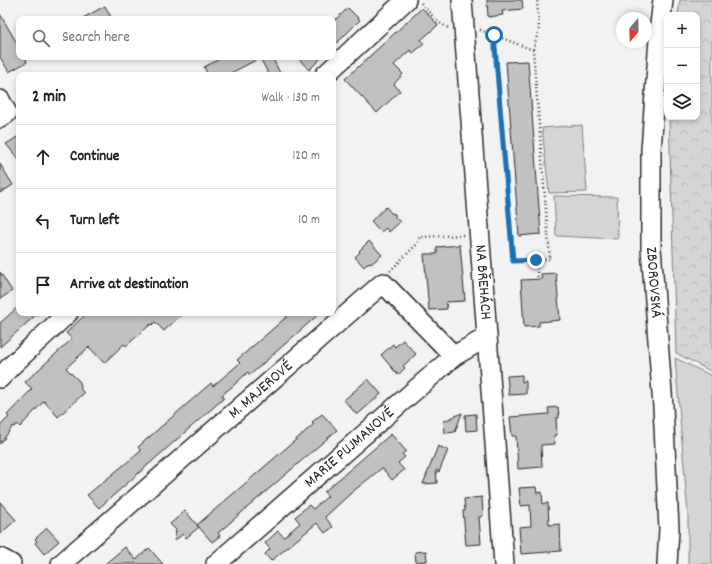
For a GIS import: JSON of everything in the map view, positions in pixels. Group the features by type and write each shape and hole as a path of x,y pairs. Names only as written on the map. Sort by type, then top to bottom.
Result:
{"street":[{"name":"NA BŘEHÁCH","path":"462,0 504,564"},
{"name":"ZBOROVSKÁ","path":"663,0 651,150 651,248 663,406 669,529 667,564"},
{"path":"328,72 406,1"},
{"path":"0,100 7,113 0,118"},
{"name":"M. MAJEROVÉ","path":"61,564 383,283 454,356"},
{"path":"0,378 65,316"},
{"name":"MARIE PUJMANOVÉ","path":"216,564 454,356 487,338"},
{"path":"0,558 10,564"}],"path":[{"path":"533,50 494,35 513,261 550,258 533,50 539,30 536,0"},
{"path":"406,1 454,31"},
{"path":"388,273 417,244 420,237 470,235"},
{"path":"536,260 538,279"}],"green space":[{"path":"680,0 712,0 712,372 676,353 669,120 700,120 700,12 678,12"},
{"path":"582,125 587,192 549,193 542,128"},
{"path":"554,196 617,197 618,239 556,236"},
{"path":"675,358 712,376 712,564 688,564 688,515"}],"building":[{"path":"487,0 522,0 523,9 502,11 503,15 488,17"},
{"path":"105,6 110,16 87,16"},
{"path":"348,8 360,20 336,44 336,19"},
{"path":"422,8 438,25 421,40 424,44 413,53 410,50 394,65 403,74 394,84 400,91 377,113 345,79"},
{"path":"0,14 16,42 16,60 26,60 27,62 9,72 0,57"},
{"path":"218,60 256,60 233,72 206,72 204,67"},
{"path":"261,60 274,60 280,72 267,72"},
{"path":"300,60 319,60 309,70"},
{"path":"528,61 541,234 519,236 506,62"},
{"path":"16,138 16,156 6,144"},
{"path":"0,164 13,185 0,193"},
{"path":"386,207 391,213 395,214 395,217 400,222 389,232 386,228 381,232 371,221"},
{"path":"369,241 382,255 371,264 369,262 364,267 355,257"},
{"path":"460,245 465,301 446,302 447,309 429,310 424,254 437,254 437,247"},
{"path":"0,272 12,291 0,299"},
{"path":"556,273 560,320 539,322 539,326 524,327 521,280 542,279 541,274"},
{"path":"16,309 16,316 35,316 0,347 0,323"},
{"path":"84,316 180,316 164,331 155,322 152,325 151,324 126,346 124,344 104,363 89,347 66,368 80,382 81,390 84,393 58,417 44,401 20,427 17,424 15,427 13,426 0,444 0,426 9,417 7,415 32,389 25,382 72,339 66,333"},
{"path":"288,316 317,316 250,375 248,372 222,395 224,398 99,508 87,495 141,451 138,447 211,383 213,386 240,363 237,360"},
{"path":"403,340 416,354 403,366 405,368 398,375 381,355 393,344 395,347"},
{"path":"522,375 522,382 526,381 526,394 509,395 507,376"},
{"path":"368,379 381,394 357,415 344,400"},
{"path":"558,407 559,418 556,418 557,435 554,435 555,444 541,445 542,467 518,469 516,436 512,436 510,417 549,414 548,408"},
{"path":"462,413 455,432 445,433 444,421"},
{"path":"322,414 337,430 218,533 220,536 212,542 197,525 314,424 312,422"},
{"path":"476,414 477,430 466,431 465,415"},
{"path":"391,434 406,451 402,454 405,457 398,463 404,470 392,480 382,468 351,493 325,517 333,527 325,533 317,523 271,561 265,554 270,549 265,543 278,531 284,537 300,523 295,517 309,505 313,509 328,496 324,492"},
{"path":"438,446 448,450 439,472 436,470 437,483 423,484"},
{"path":"536,487 537,493 542,492 543,504 548,503 549,525 560,524 561,551 521,554 519,527 531,526 530,505 521,506 519,488"},
{"path":"482,497 483,516 479,517 481,544 466,545 463,511 465,511 464,499"},
{"path":"0,502 16,520 0,534"},
{"path":"185,511 199,527 186,538 183,534 174,541 176,530 170,524"},
{"path":"47,528 59,541 44,554 35,543 37,541 35,539"},
{"path":"125,547 136,560 149,548 163,564 105,564"},
{"path":"426,551 427,561 416,562 415,552"}],"route":[{"path":"494,35 513,261 536,260"}]}
